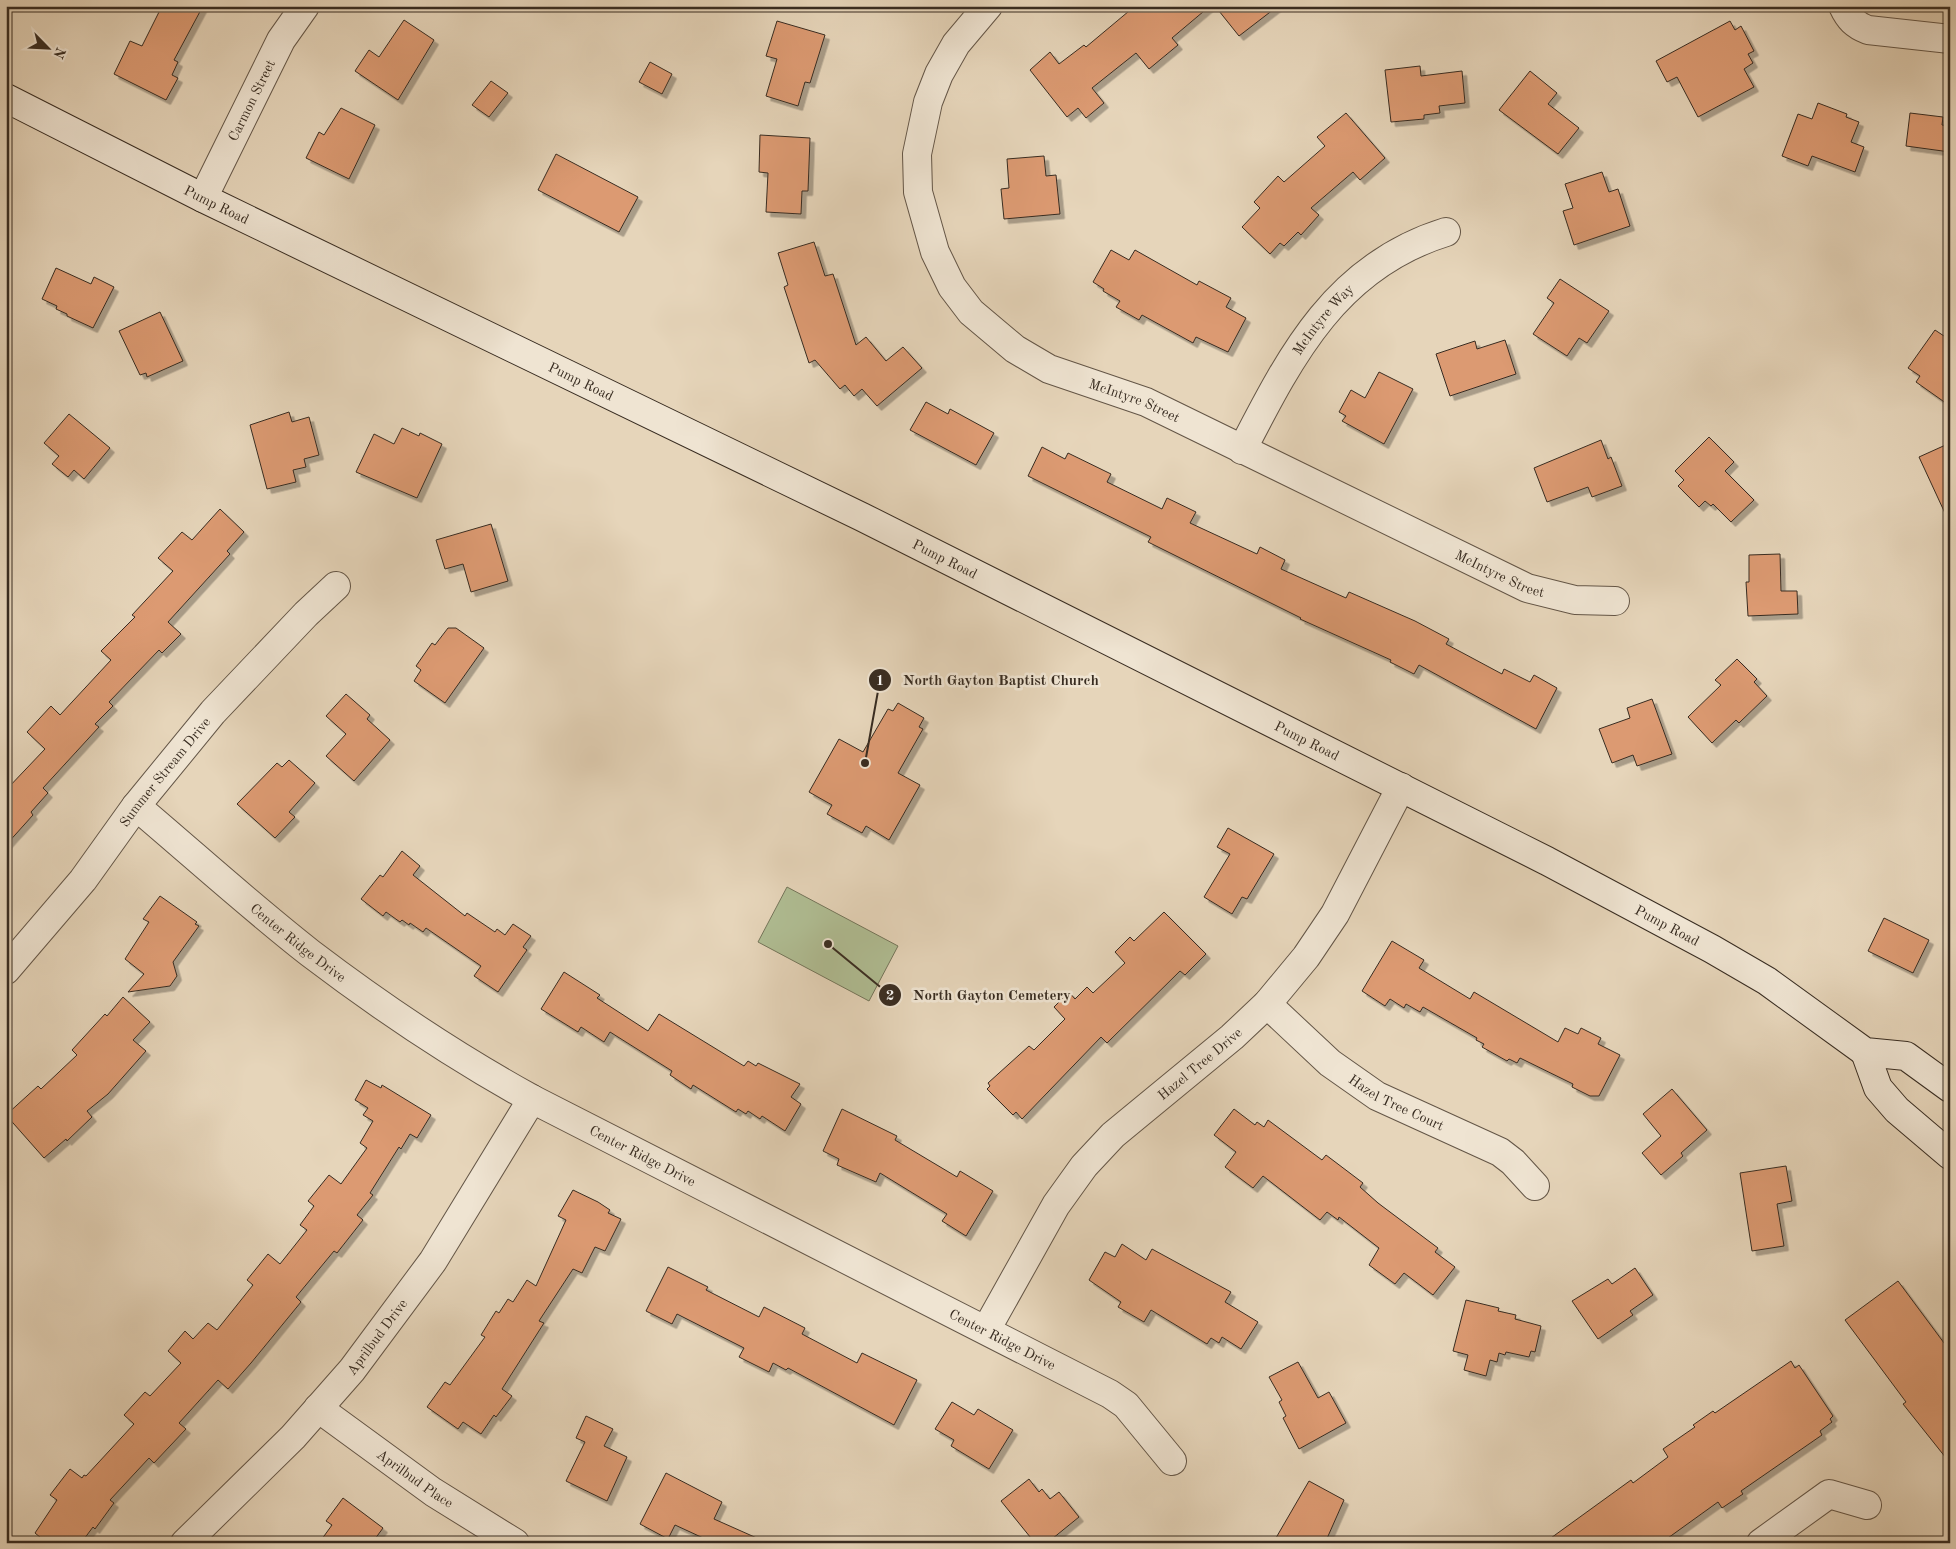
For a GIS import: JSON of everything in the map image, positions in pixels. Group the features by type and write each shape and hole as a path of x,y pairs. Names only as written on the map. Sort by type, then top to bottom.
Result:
{"street":[{"name":"Carmon Street","path":"203,198 281,40 305,6"},
{"name":"McIntyre Street","path":"988,6 956,44 939,74 928,102 917,154 918,192 935,252 952,287 971,312 1015,349 1049,369 1146,402 1527,588 1575,600 1615,601"},
{"path":"1843,6 1848,17 1857,26 1868,30 1950,39"},
{"name":"Pump Road","path":"6,98 203,198 862,517 1401,787 1712,949 1767,981 1865,1052"},
{"name":"McIntyre Way","path":"1242,450 1281,373 1328,307 1362,277 1392,256 1420,240 1446,232"},
{"name":"Summer Stream Drive","path":"6,970 83,880 136,806 213,712 306,614 336,586"},
{"name":"Hazel Tree Drive","path":"986,1330 1056,1205 1084,1166 1114,1135 1232,1036 1267,1004 1306,957 1335,914 1401,787"},
{"name":"Center Ridge Drive","path":"136,806 308,951 364,993 466,1062 532,1099 986,1330 1121,1401 1146,1426 1172,1461"},
{"name":"Hazel Tree Court","path":"1267,1004 1330,1063 1377,1096 1500,1152 1535,1186"},
{"path":"1950,1088 1906,1056 1865,1052 1878,1088 1897,1110 1950,1155"},
{"name":"Aprilbud Drive","path":"184,1543 293,1437 352,1370 433,1261 532,1099"},
{"name":"Aprilbud Place","path":"318,1408 433,1492 515,1543"},
{"path":"1761,1543 1829,1494 1867,1505"}],"green space":[{"path":"787,887 898,946 869,1001 758,942"}],"building":[{"path":"162,6 203,6 174,60 178,62 172,75 178,78 166,100 114,74 130,41 142,46"},
{"path":"1135,6 1210,6 1172,38 1178,45 1149,69 1136,53 1092,88 1104,103 1086,118 1078,108 1067,117 1030,70 1050,52 1059,64 1084,45 1086,47"},
{"path":"1215,6 1278,6 1239,36"},
{"path":"404,20 434,40 398,100 355,71 369,50 379,57"},
{"path":"777,21 825,35 810,83 805,82 798,106 766,96 777,59 766,56"},
{"path":"1730,21 1735,30 1741,26 1754,51 1748,54 1753,63 1744,69 1754,87 1698,117 1677,77 1667,82 1656,61"},
{"path":"650,62 672,74 662,94 639,82"},
{"path":"1420,66 1421,76 1462,71 1465,103 1439,106 1440,113 1424,115 1424,119 1391,122 1385,70"},
{"path":"1530,71 1557,93 1548,104 1579,128 1558,154 1499,110"},
{"path":"491,81 508,93 489,117 472,105"},
{"path":"1818,103 1847,114 1846,117 1859,122 1851,142 1864,147 1855,172 1812,156 1808,166 1782,156 1798,114 1812,119"},
{"path":"341,108 375,125 349,179 306,158 319,132 324,135"},
{"path":"1346,113 1385,158 1360,180 1353,172 1311,208 1319,215 1301,235 1298,232 1284,246 1280,243 1270,254 1242,227 1260,208 1254,202 1278,176 1284,182 1325,146 1317,137"},
{"path":"1910,113 1943,117 1942,125 1950,126 1950,152 1906,146"},
{"path":"760,135 810,138 808,191 802,191 801,214 766,212 768,173 759,172"},
{"path":"556,154 638,197 619,232 538,190"},
{"path":"1044,156 1046,176 1056,175 1060,214 1004,219 1001,189 1009,188 1007,159"},
{"path":"1602,172 1609,192 1618,189 1630,226 1574,245 1563,211 1573,208 1565,184"},
{"path":"814,242 825,276 833,274 856,345 866,337 886,361 903,347 922,368 877,406 862,389 854,396 845,385 840,389 815,360 809,363 784,287 788,285 778,253"},
{"path":"1111,250 1129,260 1135,250 1197,285 1199,281 1231,298 1226,307 1246,318 1228,352 1196,337 1193,343 1142,315 1139,320 1116,307 1120,301 1103,291 1104,289 1093,282"},
{"path":"56,268 91,284 94,277 114,287 93,328 67,316 67,314 56,309 57,306 42,299"},
{"path":"1560,279 1609,311 1587,343 1579,338 1567,356 1533,334 1554,303 1547,298"},
{"path":"160,312 183,361 147,377 146,373 140,375 119,331"},
{"path":"1935,330 1950,340 1950,406 1916,382 1920,376 1908,368"},
{"path":"1505,340 1516,374 1450,396 1436,354 1475,341 1477,349"},
{"path":"1379,372 1413,389 1384,444 1342,421 1346,416 1339,412 1351,390 1365,398"},
{"path":"926,402 948,414 950,409 994,433 976,465 910,430"},
{"path":"289,412 292,422 309,417 319,455 304,459 306,467 293,470 296,482 267,489 250,425"},
{"path":"69,414 110,448 84,479 74,470 68,477 52,464 59,456 44,443"},
{"path":"402,428 419,436 420,433 442,444 417,498 356,472 374,434 394,444"},
{"path":"1709,437 1734,462 1725,471 1754,500 1731,522 1713,504 1711,506 1705,501 1699,507 1678,486 1684,480 1675,471"},
{"path":"1601,440 1608,459 1611,457 1622,486 1592,497 1588,487 1547,502 1534,468"},
{"path":"1950,443 1950,524 1919,457"},
{"path":"1042,447 1065,459 1068,453 1111,474 1107,482 1162,509 1167,498 1196,512 1190,523 1257,554 1260,547 1285,560 1281,569 1346,598 1349,592 1415,621 1449,639 1446,644 1502,674 1504,669 1530,682 1534,675 1557,688 1536,729 1419,665 1414,674 1390,662 1391,660 1300,619 1148,542 1151,537 1028,476"},
{"path":"220,509 244,532 227,551 230,554 168,622 181,634 162,653 159,650 109,702 113,706 95,724 99,727 43,788 48,793 31,812 33,815 6,845 6,790 45,749 27,732 51,706 60,715 111,660 101,651 135,617 132,615 173,571 158,558 182,532 192,540"},
{"path":"491,524 508,581 471,592 463,564 445,569 436,540"},
{"path":"1780,554 1781,591 1797,591 1798,614 1748,616 1746,582 1749,582 1749,555"},
{"path":"448,628 456,628 484,648 445,703 414,681 421,670 416,666 432,643 435,645"},
{"path":"1737,659 1757,679 1754,682 1767,696 1739,723 1736,720 1712,743 1688,717 1721,685 1715,680"},
{"path":"346,694 370,715 367,719 390,740 354,781 326,756 346,734 326,716"},
{"path":"1652,699 1672,754 1637,766 1633,755 1612,763 1599,729 1630,718 1627,708"},
{"path":"898,703 924,718 919,727 923,729 898,773 920,785 889,840 866,826 862,833 827,814 832,805 809,792 839,739 863,752 888,709 893,711"},
{"path":"289,760 315,783 289,812 295,817 275,838 237,804 277,763 282,767"},
{"path":"1228,828 1274,854 1247,899 1242,897 1232,914 1204,897 1230,854 1217,847"},
{"path":"402,851 420,866 413,875 465,916 467,913 495,932 497,929 505,935 513,924 531,936 523,947 527,950 498,992 474,976 481,966 426,928 423,932 410,923 409,925 402,920 400,922 386,912 383,916 361,899 380,875 383,877"},
{"path":"160,896 197,922 195,924 199,926 173,962 177,976 170,986 128,992 144,974 125,959 149,922 143,919"},
{"path":"1164,912 1206,954 1185,975 1180,971 1107,1043 1101,1037 1022,1119 1016,1112 1013,1115 987,1089 990,1086 988,1083 1029,1046 1034,1050 1065,1019 1054,1007 1069,992 1075,999 1087,987 1093,993 1125,963 1115,952 1130,937 1134,941"},
{"path":"1884,918 1929,940 1913,973 1868,951"},
{"path":"1392,941 1424,960 1419,968 1470,999 1474,992 1558,1042 1565,1028 1578,1034 1581,1028 1601,1038 1598,1044 1620,1055 1599,1096 1590,1096 1572,1087 1573,1084 1520,1058 1517,1063 1509,1059 1507,1061 1482,1047 1484,1044 1476,1040 1477,1038 1423,1007 1420,1012 1406,1004 1404,1008 1390,999 1385,1006 1362,991"},
{"path":"564,972 600,995 597,998 648,1031 659,1014 744,1066 748,1061 756,1066 758,1063 800,1084 791,1097 801,1104 785,1131 762,1116 760,1119 748,1111 746,1114 738,1109 736,1112 693,1085 691,1089 670,1075 672,1071 610,1032 604,1042 581,1027 578,1032 541,1009"},
{"path":"123,997 150,1022 133,1040 146,1051 108,1094 87,1111 92,1117 67,1141 66,1139 44,1158 6,1115 38,1086 41,1089 77,1055 72,1050 105,1014 107,1016"},
{"path":"366,1080 381,1088 382,1085 431,1115 417,1138 410,1134 401,1149 399,1147 370,1193 373,1195 357,1215 363,1220 337,1253 334,1251 296,1297 301,1302 251,1363 228,1389 218,1380 179,1423 186,1429 154,1463 149,1458 110,1500 114,1503 95,1529 93,1527 81,1543 47,1543 35,1533 57,1500 50,1495 70,1469 82,1478 84,1475 86,1476 134,1424 124,1415 145,1392 150,1396 181,1363 168,1351 185,1331 193,1339 208,1323 217,1330 253,1285 247,1280 268,1254 280,1264 307,1230 300,1225 314,1206 308,1201 329,1175 341,1184 367,1148 360,1143 373,1121 363,1115 368,1108 355,1100"},
{"path":"1672,1089 1707,1130 1681,1153 1683,1156 1661,1175 1642,1153 1661,1136 1643,1114"},
{"path":"842,1109 897,1136 895,1140 957,1177 960,1171 993,1191 966,1236 942,1221 947,1214 880,1173 876,1182 837,1165 839,1159 823,1151"},
{"path":"1234,1109 1255,1125 1257,1122 1264,1127 1268,1120 1322,1160 1326,1155 1363,1183 1360,1187 1378,1203 1438,1248 1435,1252 1455,1267 1433,1295 1404,1273 1395,1284 1369,1265 1379,1248 1339,1217 1338,1220 1327,1212 1320,1220 1263,1176 1253,1188 1225,1167 1236,1152 1214,1135"},
{"path":"1786,1166 1792,1201 1777,1204 1784,1246 1752,1251 1740,1173"},
{"path":"573,1190 598,1202 610,1210 608,1213 621,1219 605,1251 595,1247 582,1273 573,1269 539,1321 544,1323 502,1389 512,1396 496,1417 494,1415 481,1434 463,1422 458,1429 427,1407 445,1382 450,1385 485,1337 481,1335 496,1311 499,1313 508,1299 513,1302 527,1280 536,1286 566,1220 558,1216"},
{"path":"1122,1244 1146,1260 1152,1249 1231,1292 1225,1302 1258,1322 1241,1349 1222,1337 1219,1343 1211,1338 1207,1344 1151,1310 1144,1322 1118,1307 1121,1302 1089,1280 1105,1252 1115,1257"},
{"path":"668,1267 708,1287 706,1290 759,1317 764,1307 805,1328 802,1334 857,1363 862,1353 917,1380 894,1425 788,1368 786,1370 773,1363 769,1372 739,1357 744,1348 677,1314 672,1324 646,1311"},
{"path":"1635,1268 1653,1295 1630,1311 1633,1315 1598,1339 1572,1301 1608,1279 1612,1284"},
{"path":"1898,1281 1950,1351 1950,1463 1903,1404 1906,1402 1845,1320"},
{"path":"1466,1300 1499,1308 1498,1311 1516,1315 1515,1319 1541,1326 1535,1352 1531,1351 1529,1357 1506,1352 1505,1355 1499,1353 1497,1362 1490,1360 1486,1376 1464,1370 1468,1355 1453,1351"},
{"path":"1791,1361 1795,1368 1799,1365 1833,1416 1830,1419 1832,1422 1820,1431 1822,1435 1741,1491 1743,1494 1722,1508 1718,1502 1661,1543 1544,1543 1631,1480 1633,1483 1668,1457 1663,1449 1695,1427 1693,1425 1713,1411 1715,1413"},
{"path":"1298,1362 1318,1398 1329,1392 1346,1423 1299,1449 1283,1418 1286,1416 1279,1402 1282,1400 1269,1377"},
{"path":"952,1402 974,1415 978,1409 1013,1430 989,1469 951,1446 954,1440 935,1429"},
{"path":"586,1416 613,1429 604,1446 627,1457 607,1501 566,1481 585,1442 576,1438"},
{"path":"666,1473 722,1502 714,1519 768,1543 714,1543 675,1525 668,1539 640,1524"},
{"path":"1029,1479 1039,1492 1042,1489 1050,1499 1059,1492 1079,1517 1047,1543 1035,1543 1001,1501"},
{"path":"1309,1481 1344,1500 1325,1543 1273,1543"},
{"path":"343,1498 383,1528 372,1543 319,1543 332,1525 326,1521"}],"place":[{"name":"North Gayton Baptist Church","path":"865,763"},
{"name":"North Gayton Cemetery","path":"828,944"}]}
